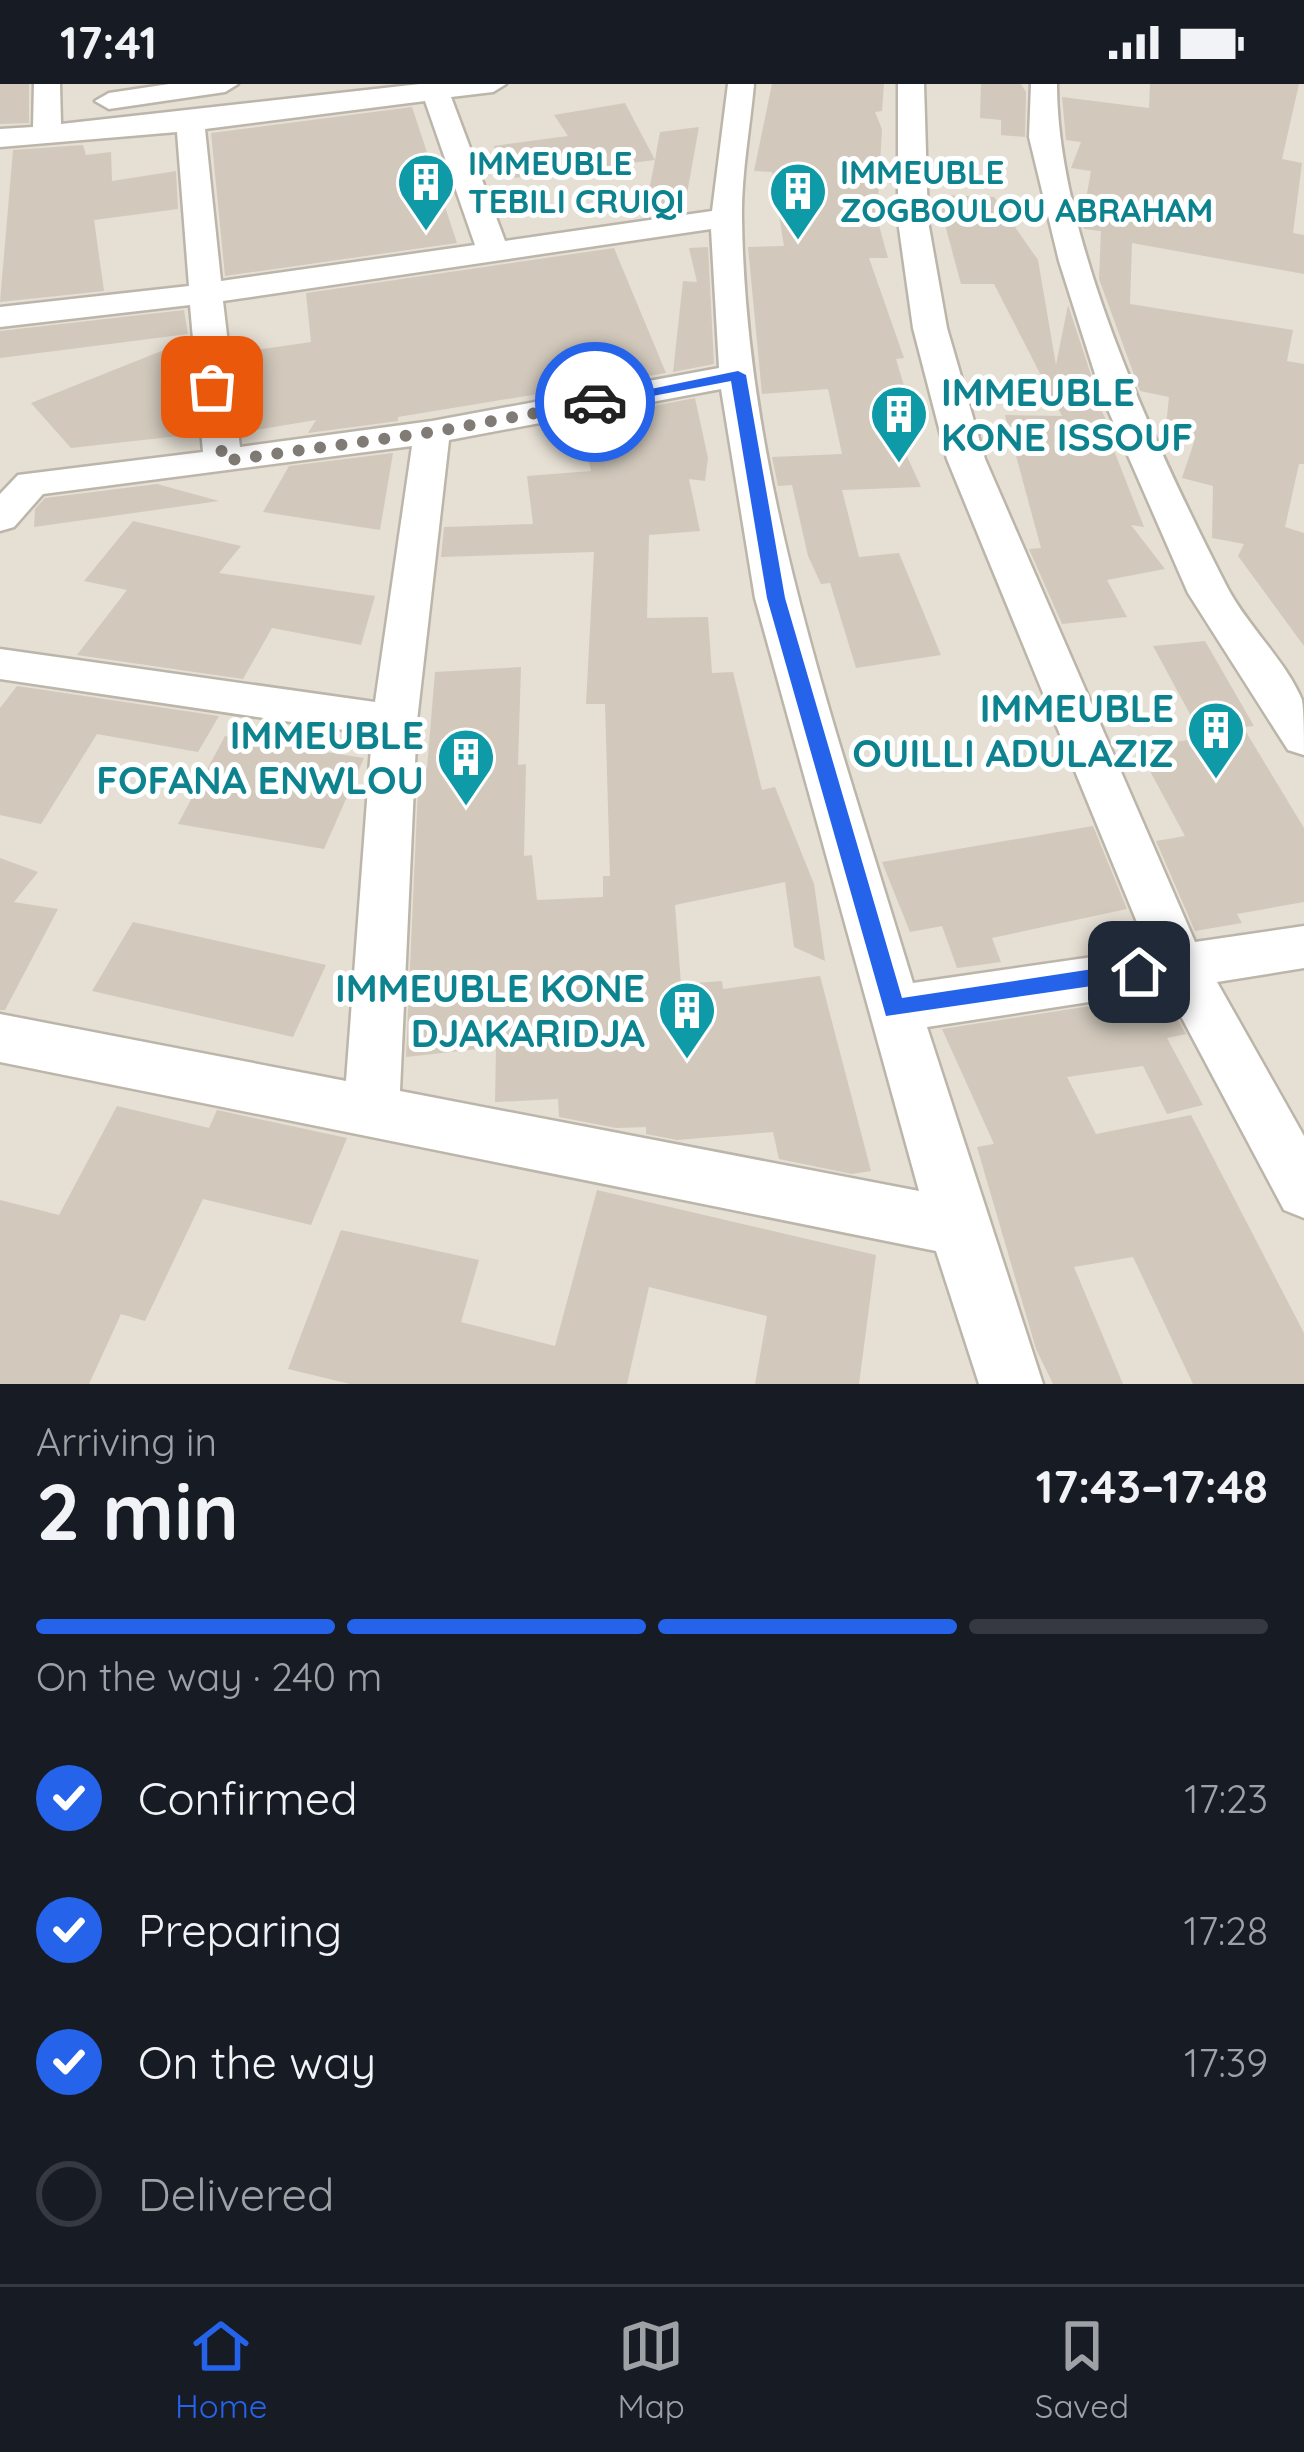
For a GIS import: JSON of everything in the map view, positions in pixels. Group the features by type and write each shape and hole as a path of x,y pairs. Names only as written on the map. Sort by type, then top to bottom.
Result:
{"street":[{"path":"0,138 47,109 225,84"},
{"path":"47,109 190,122 493,84"},
{"path":"741,84 726,218 738,375 776,598 958,1227 1011,1384"},
{"path":"911,84 914,220 930,328 966,459 1180,965 1304,1191"},
{"path":"1044,84 1043,136 1075,261 1120,396 1209,593 1304,738"},
{"path":"434,88 493,251"},
{"path":"190,122 200,202 202,294 223,461"},
{"path":"0,317 202,294 726,218"},
{"path":"0,518 31,483 433,432 738,375"},
{"path":"371,1112 395,721 433,432"},
{"path":"0,664 395,721"},
{"path":"894,1009 1304,946"},
{"path":"0,1038 958,1227"}],"shaded area":[{"path":"0,84 1304,84 1304,1384 0,1384"}],"building":[{"path":"0,84 29,84 29,123 0,124"},
{"path":"772,84 884,84 882,111 875,112 882,129 877,218 888,258 869,258 904,358 896,359 907,396 884,406 921,487 842,490 859,557 899,553 941,655 856,668 830,583 821,584 808,556 792,485 778,486 772,457 842,454 828,389 762,394 748,247 784,246 772,172 754,171"},
{"path":"981,84 1021,84 1026,92 1025,137 1001,135 1001,120 980,118"},
{"path":"1150,84 1299,84 1282,159 1302,163 1293,233 1304,235 1304,274 1132,243 1130,304 1293,330 1287,361 1304,364 1304,464 1299,464 1285,527 1304,533 1304,646 1238,556 1244,544 1212,538 1213,486 1182,478 1194,442 1165,436 1169,397 1140,391 1099,279 1101,231 1084,229 1082,222 1091,171 1071,168 1081,142 1066,140 1062,97 1149,108"},
{"path":"625,103 655,160 507,179 494,146 568,136 554,115"},
{"path":"412,107 457,243 225,276 211,133"},
{"path":"699,127 684,210 644,216 660,132"},
{"path":"83,145 86,155 111,152 112,181 176,171 178,209 94,220 104,291 0,302 13,150"},
{"path":"937,195 994,197 1038,260 1056,365 1068,305 1093,381 1085,380 1110,427 1104,425 1144,527 1131,525 1165,569 1107,580 1127,617 1062,624 1029,549 1041,548 1005,415 1062,416 994,284 961,284"},
{"path":"708,247 714,364 673,372 683,281 697,282 689,248"},
{"path":"614,248 666,373 398,417 398,421 308,433 316,420 243,432 234,353 311,342 306,293"},
{"path":"184,310 188,334 0,358 0,331"},
{"path":"189,340 197,434 71,448 31,403"},
{"path":"695,398 708,458 705,481 689,479 700,531 649,535 647,618 708,617 712,673 733,672 762,790 775,787 814,884 825,961 794,947 785,882 675,905 681,984 722,981 723,989 820,976 871,1171 852,1174 779,1159 773,1132 677,1140 646,1134 646,1127 616,1128 559,1117 558,1099 495,1102 496,1047 406,1057 419,766 427,768 435,672 521,667 518,765 526,764 524,856 532,855 537,900 603,897 603,876 610,876 605,704 586,704 594,552 441,557 444,527 533,524 527,476 591,471 580,420"},
{"path":"393,453 380,530 263,512 289,466"},
{"path":"157,484 219,501 34,527 35,509 45,498"},
{"path":"133,521 241,546 219,573 375,596 361,645 272,628 243,679 77,655 127,590 84,581"},
{"path":"1205,641 1254,726 1243,727 1304,828 1304,902 1237,914 1242,923 1195,931 1156,841 1185,836 1137,747 1203,738 1153,646"},
{"path":"17,686 219,716 198,752 97,734 41,824 0,815 0,708"},
{"path":"225,736 364,758 324,849 178,824"},
{"path":"1093,826 1127,909 992,938 1001,962 957,968 942,926 910,932 882,862"},
{"path":"0,858 38,872 14,902 58,909 5,1010 0,1010"},
{"path":"133,922 326,965 293,1037 92,991"},
{"path":"1155,996 1160,1005 1169,1003 1186,1034 1167,1038 1203,1105 1167,1114 1143,1066 1067,1077 1096,1134 1191,1115 1304,1333 1304,1384 1193,1384 1133,1257 1074,1267 1123,1384 1053,1384 1036,1349 977,1147 994,1144 942,1029"},
{"path":"117,1106 209,1128 217,1110 347,1138 311,1225 203,1199 145,1321 121,1314 89,1384 0,1384 0,1200 59,1215"},
{"path":"597,1190 876,1255 859,1384 755,1384 767,1316 649,1287 627,1384 350,1384 288,1369 341,1230 479,1260 461,1322 555,1346"}],"way so far":[{"path":"212,387 223,461 433,432 595,402"}],"place":[{"name":"IMMEUBLE TEBILI CRUIQI","path":"426,233"},
{"name":"IMMEUBLE ZOGBOULOU ABRAHAM","path":"798,242"},
{"name":"IMMEUBLE KONE ISSOUF","path":"899,465"},
{"name":"IMMEUBLE OUILLI ADULAZIZ","path":"1216,781"},
{"name":"IMMEUBLE FOFANA ENWLOU","path":"466,808"},
{"name":"IMMEUBLE KONE DJAKARIDJA","path":"687,1061"}],"route":[{"path":"595,402 738,375 740,411 776,598 894,1009 1139,972"}]}
